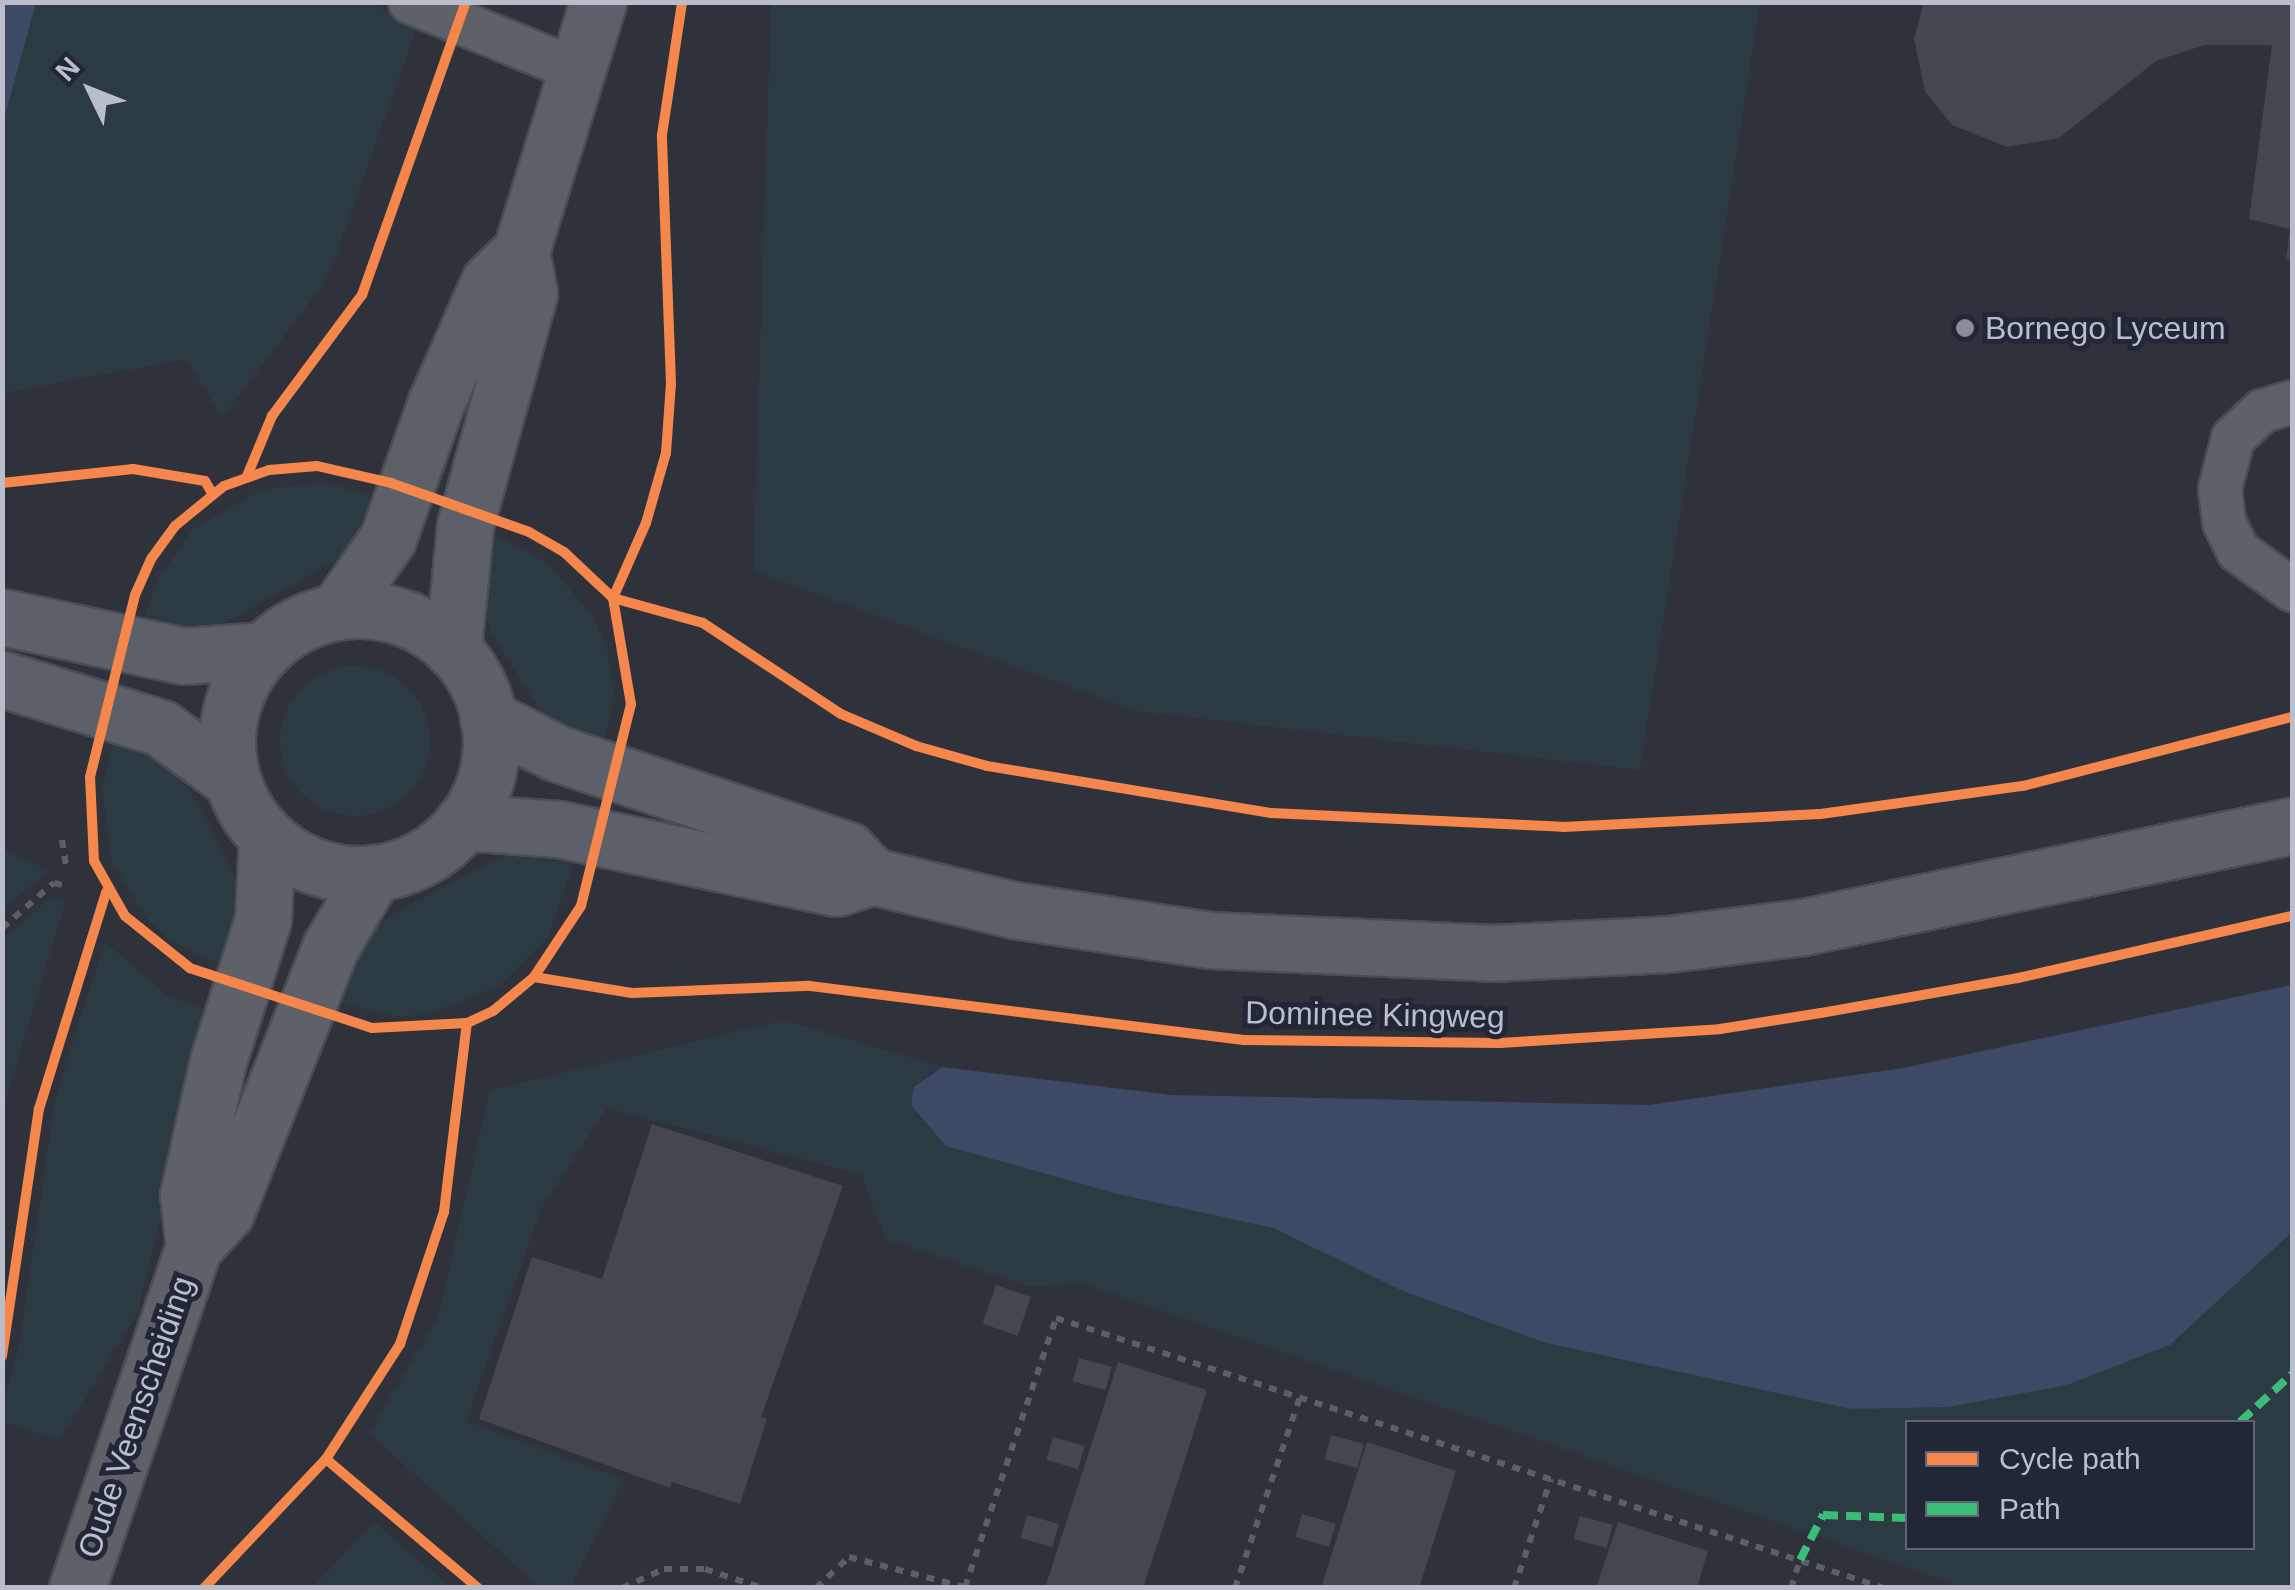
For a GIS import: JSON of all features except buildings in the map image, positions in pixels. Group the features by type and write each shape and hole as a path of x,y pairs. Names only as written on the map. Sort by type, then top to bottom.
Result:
{"main road":[{"path":"337,612 388,538 435,405 489,282 521,251 598,2"},
{"path":"453,650 465,526 529,293 521,251"},
{"path":"2,679 161,728 232,780 267,838 316,867 374,873 424,857 463,822 487,773 488,718 480,688 453,650 399,617 337,612 305,622 264,650 230,711 232,780"},
{"path":"2,617 184,656 264,650"},
{"name":"Dominee Kingweg","path":"488,718 581,762 694,794 847,850 872,876"},
{"name":"Dominee Kingweg","path":"463,822 559,829 836,888 872,876 1034,913 1210,940 1406,952 1579,950 1803,926 2292,826"}],"street":[{"name":"Oude Veenscheiding","path":"194,1247 188,1195 218,1061 262,919 267,838"},
{"name":"Oude Veenscheiding","path":"77,1588 194,1247 226,1212 331,946 374,873"}],"lane":[{"path":"410,2 579,70"},
{"path":"2292,402 2262,411 2233,438 2220,489 2224,522 2238,551 2292,590"}],"path":[{"path":"62,840 67,871"},
{"path":"46,852 80,859"},
{"path":"2,928 54,883 63,884"},
{"path":"816,1588 849,1557 965,1587 1056,1318 1884,1588"},
{"path":"1235,1588 1300,1398"},
{"path":"1514,1588 1551,1479"},
{"path":"1791,1588 1800,1560"},
{"path":"622,1588 664,1569 705,1569 762,1588"}],"shaded area":[{"path":"36,3 371,3 416,30 336,255 318,291 222,418 187,359 3,393 3,123"},
{"path":"771,3 1760,3 1640,770 1136,711 753,571"},
{"path":"323,482 385,499 342,557 220,626 190,634 140,630 158,579 193,529 261,490"},
{"path":"489,532 549,564 593,617 607,648 614,695 602,753 544,716 492,634 481,599"},
{"path":"355,666 384,671 408,688 425,712 430,741 425,770 408,794 384,811 355,816 326,811 302,794 285,770 280,741 285,712 302,688 326,671"},
{"path":"115,731 135,737 181,774 235,875 241,902 221,965 169,940 147,919 112,862 102,791"},
{"path":"3,849 51,871 3,908"},
{"path":"578,851 548,937 499,986 425,1015 392,1016 329,1000 363,938 393,914 510,852"},
{"path":"52,896 66,900 3,1109 3,939"},
{"path":"105,942 168,996 215,1013 136,1316 59,1441 3,1421 2,1408 19,1346 55,1099"},
{"path":"785,1020 942,1067 924,1077 1058,1176 1273,1228 1403,1291 1546,1343 1851,1409 1950,1407 2067,1385 2170,1345 2292,1232 2292,1587 1964,1587 1081,1283 1030,1287 885,1239 862,1175 607,1108 542,1207 466,1421 623,1479 571,1587 539,1587 369,1433 438,1318 490,1090"},
{"path":"374,1522 450,1587 313,1587"}],"water":[{"path":"2,3 36,3 3,123"},
{"path":"2292,985 2292,1232 2170,1345 2067,1385 1949,1407 1851,1409 1546,1343 1403,1291 1273,1228 1118,1194 946,1146 911,1105 914,1087 942,1067 1171,1095 1649,1105 1903,1068"}],"marked path":[{"path":"2242,1420 2292,1374"},
{"path":"1800,1560 1823,1515 1905,1518"}],"cycle path":[{"path":"247,476 272,416 362,295 466,2"},
{"path":"613,598 646,523 666,453 671,384 662,135 682,2"},
{"path":"317,466 391,483 529,532 564,552 613,598 631,704 581,906 534,977 493,1011 467,1023 372,1028 190,968 125,916 94,861 90,777 135,595 151,559 175,526 224,486 269,470 317,466"},
{"path":"2,483 133,469 205,481 212,493"},
{"path":"613,598 703,623 841,714 916,746 987,766 1271,813 1563,827 1820,814 2023,786 2292,717"},
{"path":"2,1356 39,1109 106,892"},
{"path":"534,977 632,993 810,986 1245,1040 1500,1043 1720,1029 1821,1013 2018,978 2292,916"},
{"path":"204,1588 326,1459 400,1344 444,1212 467,1023"},
{"path":"326,1459 478,1588"}],"place":[{"name":"Bornego Lyceum","path":"1965,328"}]}
